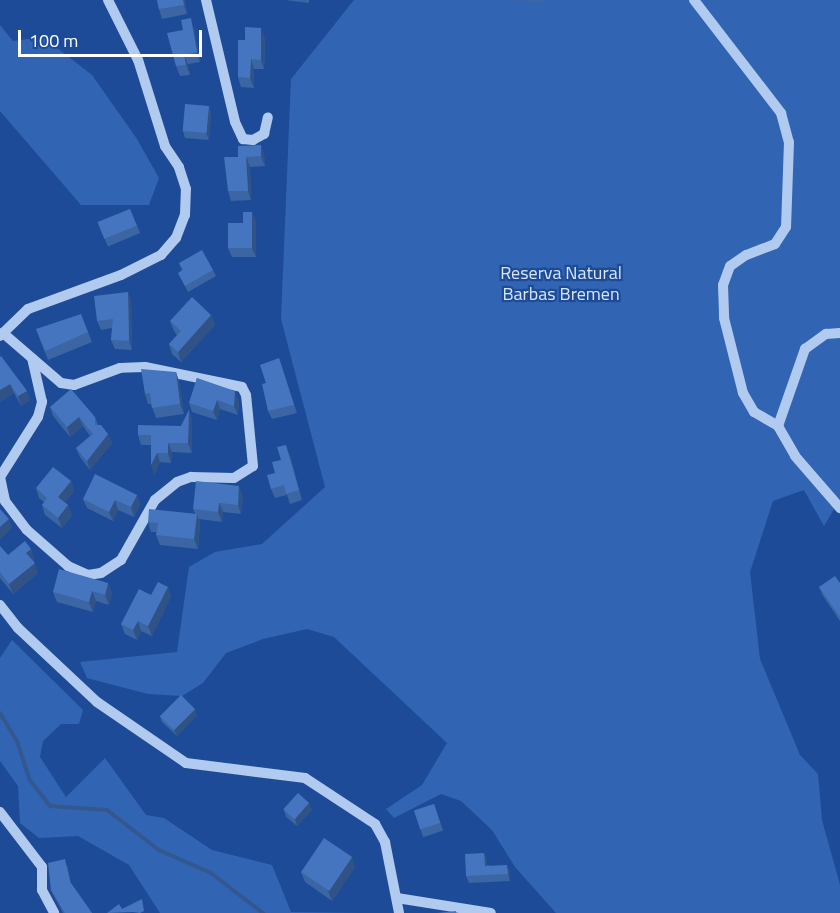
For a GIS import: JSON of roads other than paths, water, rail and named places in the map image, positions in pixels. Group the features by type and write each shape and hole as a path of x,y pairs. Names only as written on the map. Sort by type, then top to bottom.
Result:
{"street":[{"path":"32,356 42,402 38,417 0,477 4,501 27,530 68,566 88,574 101,573 121,560 155,500 177,482 191,477 234,478 253,466 246,395 242,387 145,367 120,368 74,385 61,383 32,356 2,335 28,309 121,275 161,255 176,238 185,215 186,189 179,167 165,146 138,60 108,0"},
{"path":"206,0 235,122 243,139 253,140 264,134 268,117"},
{"path":"694,0 782,113 789,142 786,227 775,244 746,255 730,267 723,285 724,318 743,393 754,412 778,426 795,456 840,508"},
{"path":"778,426 805,349 826,334 840,333"},
{"path":"0,605 18,628 97,702 186,763 305,778 375,824 385,842 399,913"},
{"path":"0,812 42,867 42,890 54,913"},
{"path":"397,898 491,913"}],"waterway":[{"path":"0,713 17,741 29,779 50,806 107,810 159,850 211,873 263,913"}],"park label":[{"name":"Reserva Natural Barbas Bremen","path":"561,284"}]}
